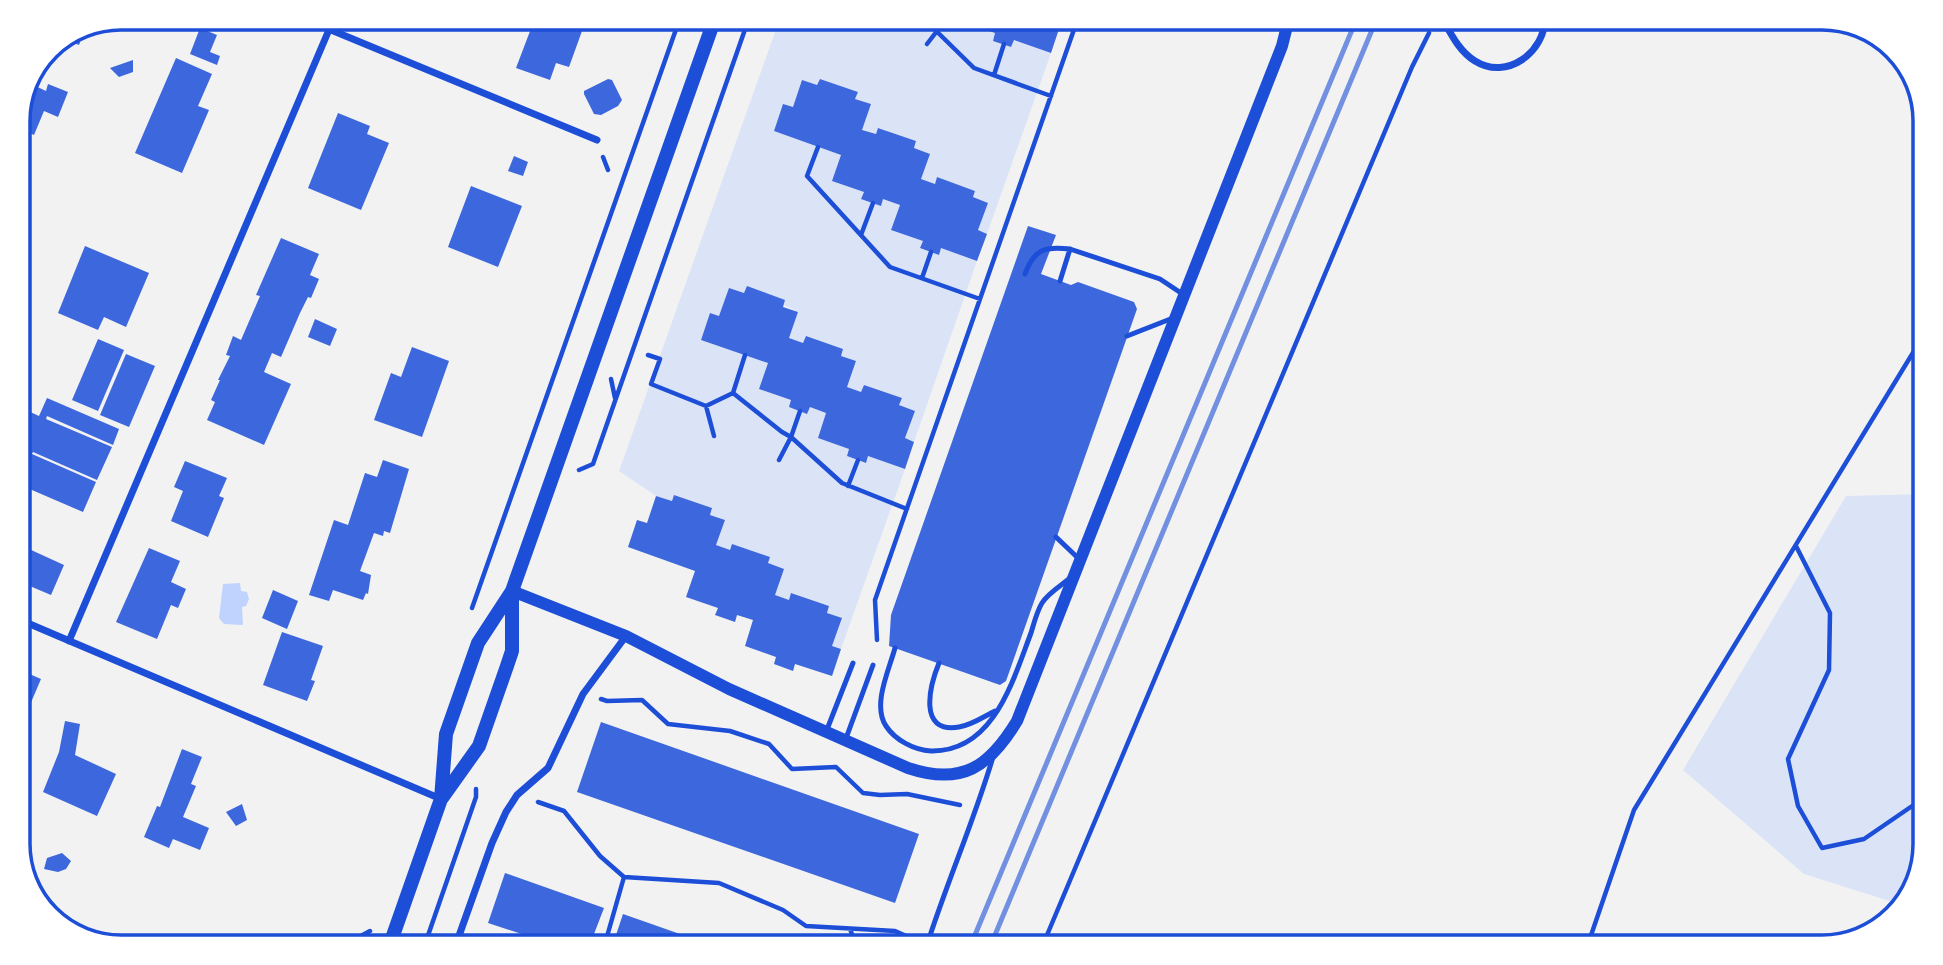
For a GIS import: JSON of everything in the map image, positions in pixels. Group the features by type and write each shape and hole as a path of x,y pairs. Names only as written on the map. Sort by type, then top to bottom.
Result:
{"main road":[{"path":"393,935 441,799 446,734 478,643 512,591 711,30"},
{"path":"441,799 477,750 512,651 512,591"}],"street":[{"path":"69,641 330,30"},
{"path":"332,30 597,140"},
{"path":"512,591 626,636 729,689 908,768 926,774 941,775 968,770 994,754 1017,721 1286,30"},
{"path":"1450,30 1467,55 1484,66 1499,68 1512,65 1534,51 1541,41 1543,30"},
{"path":"30,624 441,799"},
{"path":"459,935 492,843 517,795 548,768 583,694 626,636"}],"lane":[{"path":"1060,281 1070,249"},
{"path":"1025,274 1030,261 1042,251 1070,249 1160,279 1184,295"},
{"path":"1128,336 1176,317"},
{"path":"1056,537 1080,560"},
{"path":"895,648 881,709 884,723 899,740 925,751 958,747 979,735 998,709 1011,686 1042,601 1075,573"},
{"path":"825,733 853,663"},
{"path":"939,663 931,683 929,702 933,716 942,726 948,728 966,725 998,709"},
{"path":"845,742 873,665"},
{"path":"934,935 994,754"}],"path":[{"path":"478,643 472,606 676,30"},
{"path":"550,483 593,464 745,30"},
{"path":"927,44 934,30"},
{"path":"936,30 974,68 1051,96"},
{"path":"873,665 878,651 875,600 1074,30"},
{"path":"1047,935 1396,104 1431,30"},
{"path":"994,75 1004,44"},
{"path":"818,147 807,176 890,267 980,299"},
{"path":"861,235 873,203"},
{"path":"922,278 930,252"},
{"path":"1591,935 1634,810 1913,353"},
{"path":"648,355 660,359 651,384 706,406 733,393 745,355"},
{"path":"733,393 792,437 842,483 907,509"},
{"path":"706,406 714,436"},
{"path":"779,460 792,437 800,411"},
{"path":"848,486 858,460"},
{"path":"1796,546 1830,613 1829,670 1788,759 1798,806 1822,848 1864,839 1913,805"},
{"path":"583,694 607,701 642,700 668,724 730,730 769,744 792,769 836,767 863,793 906,794 978,808"},
{"path":"428,935 476,797 477,750"},
{"path":"517,795 564,811 600,856 624,877 719,883 783,910 806,926 895,931 904,935"},
{"path":"607,935 624,877"},
{"path":"850,929 852,935"}],"shaded area":[{"path":"776,30 987,30 995,33 993,41 1011,47 1014,40 1051,53 987,234 978,230 988,203 973,197 975,191 937,177 935,184 921,179 930,154 914,148 916,141 879,128 876,134 862,130 871,104 855,99 858,92 820,79 793,107 783,105 774,131 841,155 833,181 864,192 861,199 883,199 900,205 891,230 923,241 920,248 939,255 941,248 977,261 914,442 905,438 915,411 899,405 902,398 864,385 861,392 847,387 856,362 841,356 843,349 806,336 803,343 789,338 798,312 747,287 719,316 710,313 701,340 768,363 759,389 791,400 789,407 807,413 810,407 826,413 818,438 849,449 847,456 865,463 868,456 905,469 841,649 832,646 842,619 827,613 829,606 792,593 789,600 775,595 768,563 770,557 732,544 730,550 716,545 725,520 710,515 712,508 674,495 672,501 656,496 619,471"},
{"path":"1913,494 1913,845 1908,874 1893,902 1804,874 1683,770 1846,496"}],"water":[{"path":"240,583 241,591 247,592 249,599 246,606 242,607 243,625 224,624 219,618 223,584"}],"building":[{"path":"199,30 217,35 210,52 220,56 217,65 190,54"},
{"path":"530,30 582,31 569,67 556,63 550,80 516,68"},
{"path":"986,30 1059,30 1051,53 1014,40 1011,47 993,41 995,33"},
{"path":"176,58 212,74 198,106 209,110 182,173 135,153"},
{"path":"133,60 133,72 119,77 110,68"},
{"path":"608,79 612,80 622,100 618,106 601,115 594,114 584,91"},
{"path":"820,79 858,92 855,99 871,104 862,130 876,134 878,128 916,141 914,148 930,154 921,179 935,184 937,177 975,191 973,197 988,203 978,230 987,234 977,261 941,248 939,255 920,248 923,241 891,230 900,205 883,199 881,206 861,199 864,192 832,181 841,155 774,131 783,104 793,107 802,80 817,85"},
{"path":"48,84 68,92 58,117 44,111 34,135 30,133 30,114 37,87 46,91"},
{"path":"338,113 370,126 367,134 389,143 361,210 308,188"},
{"path":"514,156 528,162 523,176 508,171"},
{"path":"471,186 522,206 498,267 448,247"},
{"path":"1028,226 1056,235 1041,274 1071,285 1078,282 1134,302 1137,309 1006,681 1000,685 889,646 891,615"},
{"path":"281,238 319,254 310,275 319,279 311,298 308,297 300,313 281,357 272,353 264,372 291,384 264,445 207,420 215,402 211,400 218,380 230,356 226,355 233,336 241,340 260,296 256,295"},
{"path":"85,246 149,273 126,327 104,317 98,330 58,313"},
{"path":"747,286 785,300 783,307 798,312 789,338 803,343 806,336 843,349 841,356 856,361 847,387 861,392 864,385 902,398 899,405 915,411 905,438 914,442 905,469 868,456 866,463 847,456 849,449 818,438 826,413 810,407 807,414 789,407 791,400 759,389 768,363 701,340 710,313 719,316 729,288 744,293"},
{"path":"315,319 337,329 330,346 308,337"},
{"path":"98,339 124,350 98,411 72,400"},
{"path":"412,347 449,361 422,437 374,420 391,373 401,377"},
{"path":"126,354 155,366 129,427 100,415"},
{"path":"47,398 119,429 113,445 47,416 46,419 112,447 97,480 33,452 32,454 96,482 83,512 30,489 30,412 39,416"},
{"path":"383,460 409,469 390,533 384,531 383,536 374,533 360,571 371,575 368,594 366,593 363,600 333,590 329,601 309,595 334,520 348,525 365,473 377,477"},
{"path":"185,461 227,478 219,496 224,498 208,537 171,521 183,491 174,487"},
{"path":"674,495 712,508 710,515 725,520 716,545 730,550 732,544 770,557 768,563 784,569 775,595 789,600 791,593 829,606 827,613 842,618 832,646 841,649 832,676 795,664 793,671 774,664 776,657 745,646 753,620 737,615 735,622 715,615 718,608 686,597 695,571 628,547 637,520 647,523 656,496 672,501"},
{"path":"149,548 180,561 171,582 186,589 178,608 171,605 157,639 116,622"},
{"path":"30,549 64,565 51,595 30,586"},
{"path":"273,590 298,601 287,629 262,618"},
{"path":"282,632 323,646 307,701 263,685"},
{"path":"30,674 41,679 30,705"},
{"path":"65,721 80,724 75,755 116,774 97,816 43,792 59,752"},
{"path":"601,722 919,834 895,903 577,792"},
{"path":"182,749 202,757 191,784 196,786 183,817 209,828 200,850 173,839 169,848 144,837 157,806 160,807"},
{"path":"242,804 247,820 236,826 226,812"},
{"path":"62,853 71,861 66,869 58,872 44,869 47,858"},
{"path":"505,873 604,908 594,935 524,935 488,923"},
{"path":"623,914 683,935 616,935"}],"railway":[{"path":"975,935 1352,30"},
{"path":"995,935 1372,30"}]}
